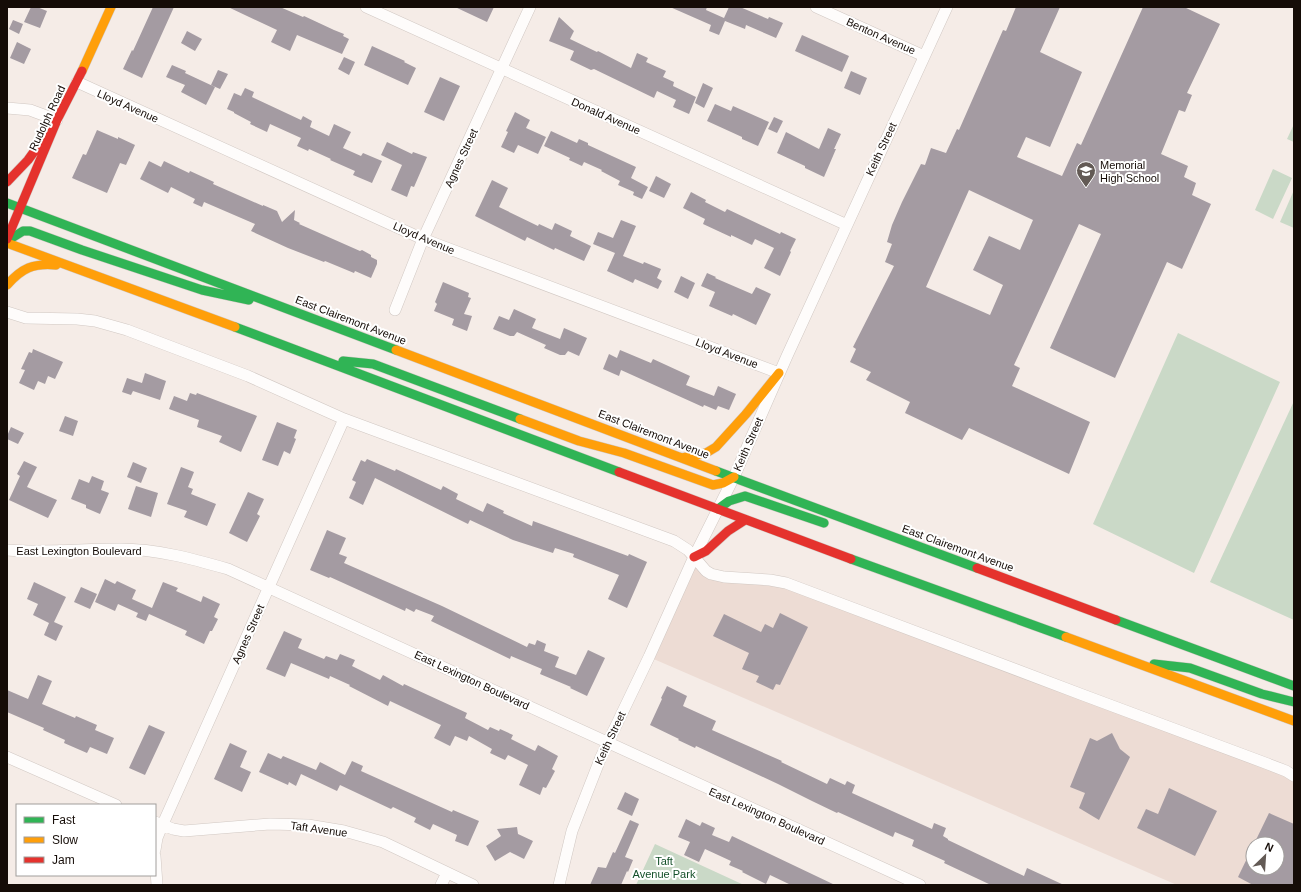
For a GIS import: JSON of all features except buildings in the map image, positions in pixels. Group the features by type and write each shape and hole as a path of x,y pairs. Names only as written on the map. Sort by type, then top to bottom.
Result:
{"main road":[{"name":"Rudolph Road","path":"7,241 58,120 111,7"},
{"path":"7,182 28,160 58,120"},
{"name":"East Clairemont Avenue","path":"7,203 682,458 1294,686"},
{"path":"7,215 21,208"},
{"path":"7,241 23,231 30,231 202,290 279,306"},
{"path":"7,241 745,520 1294,721"},
{"path":"7,285 20,272 37,264 73,267"},
{"path":"317,358 373,364 579,441 624,454 708,483 723,483 734,477"},
{"path":"682,458 701,455 716,447 780,373"},
{"path":"718,509 729,502 745,496 836,527"},
{"path":"694,557 706,551 728,531 745,520"},
{"path":"881,542 927,549"},
{"path":"1130,662 1190,668 1262,694 1294,702"}],"street":[{"name":"Donald Avenue","path":"366,7 847,225"},
{"name":"Agnes Street","path":"395,310 423,239 530,7"},
{"name":"Benton Avenue","path":"816,7 924,56"},
{"name":"Keith Street","path":"559,885 572,831 607,742 649,657 694,557 734,477 947,7"},
{"name":"Lloyd Avenue","path":"77,82 423,239 780,373"},
{"path":"7,108 30,110 58,120"},
{"path":"7,312 26,318 94,321 127,330 248,376 344,419 674,541 688,550 706,571 711,574 724,577 770,580 786,583 1075,693 1268,764 1294,776"},
{"name":"Agnes Street","path":"156,844 159,824 269,588 344,419"},
{"name":"East Lexington Boulevard","path":"7,550 27,552 121,549 158,552 192,559 228,569 920,885"},
{"path":"7,757 114,804"},
{"name":"Taft Avenue","path":"159,824 184,831 270,824 308,825 337,830 383,842 473,885"},
{"path":"156,870 157,885"},
{"path":"441,885 447,873"}],"shaded area":[{"path":"694,557 706,571 770,580 1294,776 1294,885 1177,885 649,657"}],"green space":[{"path":"1294,124 1294,142 1287,139"},
{"path":"1273,169 1292,178 1273,219 1255,210"},
{"path":"1294,190 1294,228 1280,222"},
{"path":"1178,333 1280,382 1194,573 1093,524"},
{"path":"1294,401 1294,620 1210,582"},
{"name":"Taft Avenue Park","path":"655,844 744,885 636,885"}],"traffic: fast":[{"path":"7,203 396,350"},
{"path":"7,241 23,231 30,231 202,290 249,300"},
{"path":"235,327 619,472"},
{"path":"343,361 373,364 520,419"},
{"path":"716,471 977,568"},
{"path":"718,509 729,501 745,496 824,523"},
{"path":"851,559 1066,637"},
{"path":"1116,620 1294,686"},
{"path":"1154,664 1190,668 1262,694 1294,702"}],"traffic: slow":[{"path":"82,71 111,7"},
{"path":"7,243 235,327"},
{"path":"7,285 18,274 28,268 41,265 56,265"},
{"path":"396,350 716,471"},
{"path":"682,458 706,453 716,447 746,414 779,373"},
{"path":"520,419 579,441 624,453 713,485 723,483 734,477"},
{"path":"1066,637 1294,721"}],"traffic: jam":[{"path":"7,239 57,120 82,71"},
{"path":"7,182 28,160 57,120"},
{"path":"619,472 851,559"},
{"path":"694,557 706,551 728,531 745,520"},
{"path":"977,568 1116,620"}],"place":[{"name":"Memorial High School","path":"1086,188"}]}
